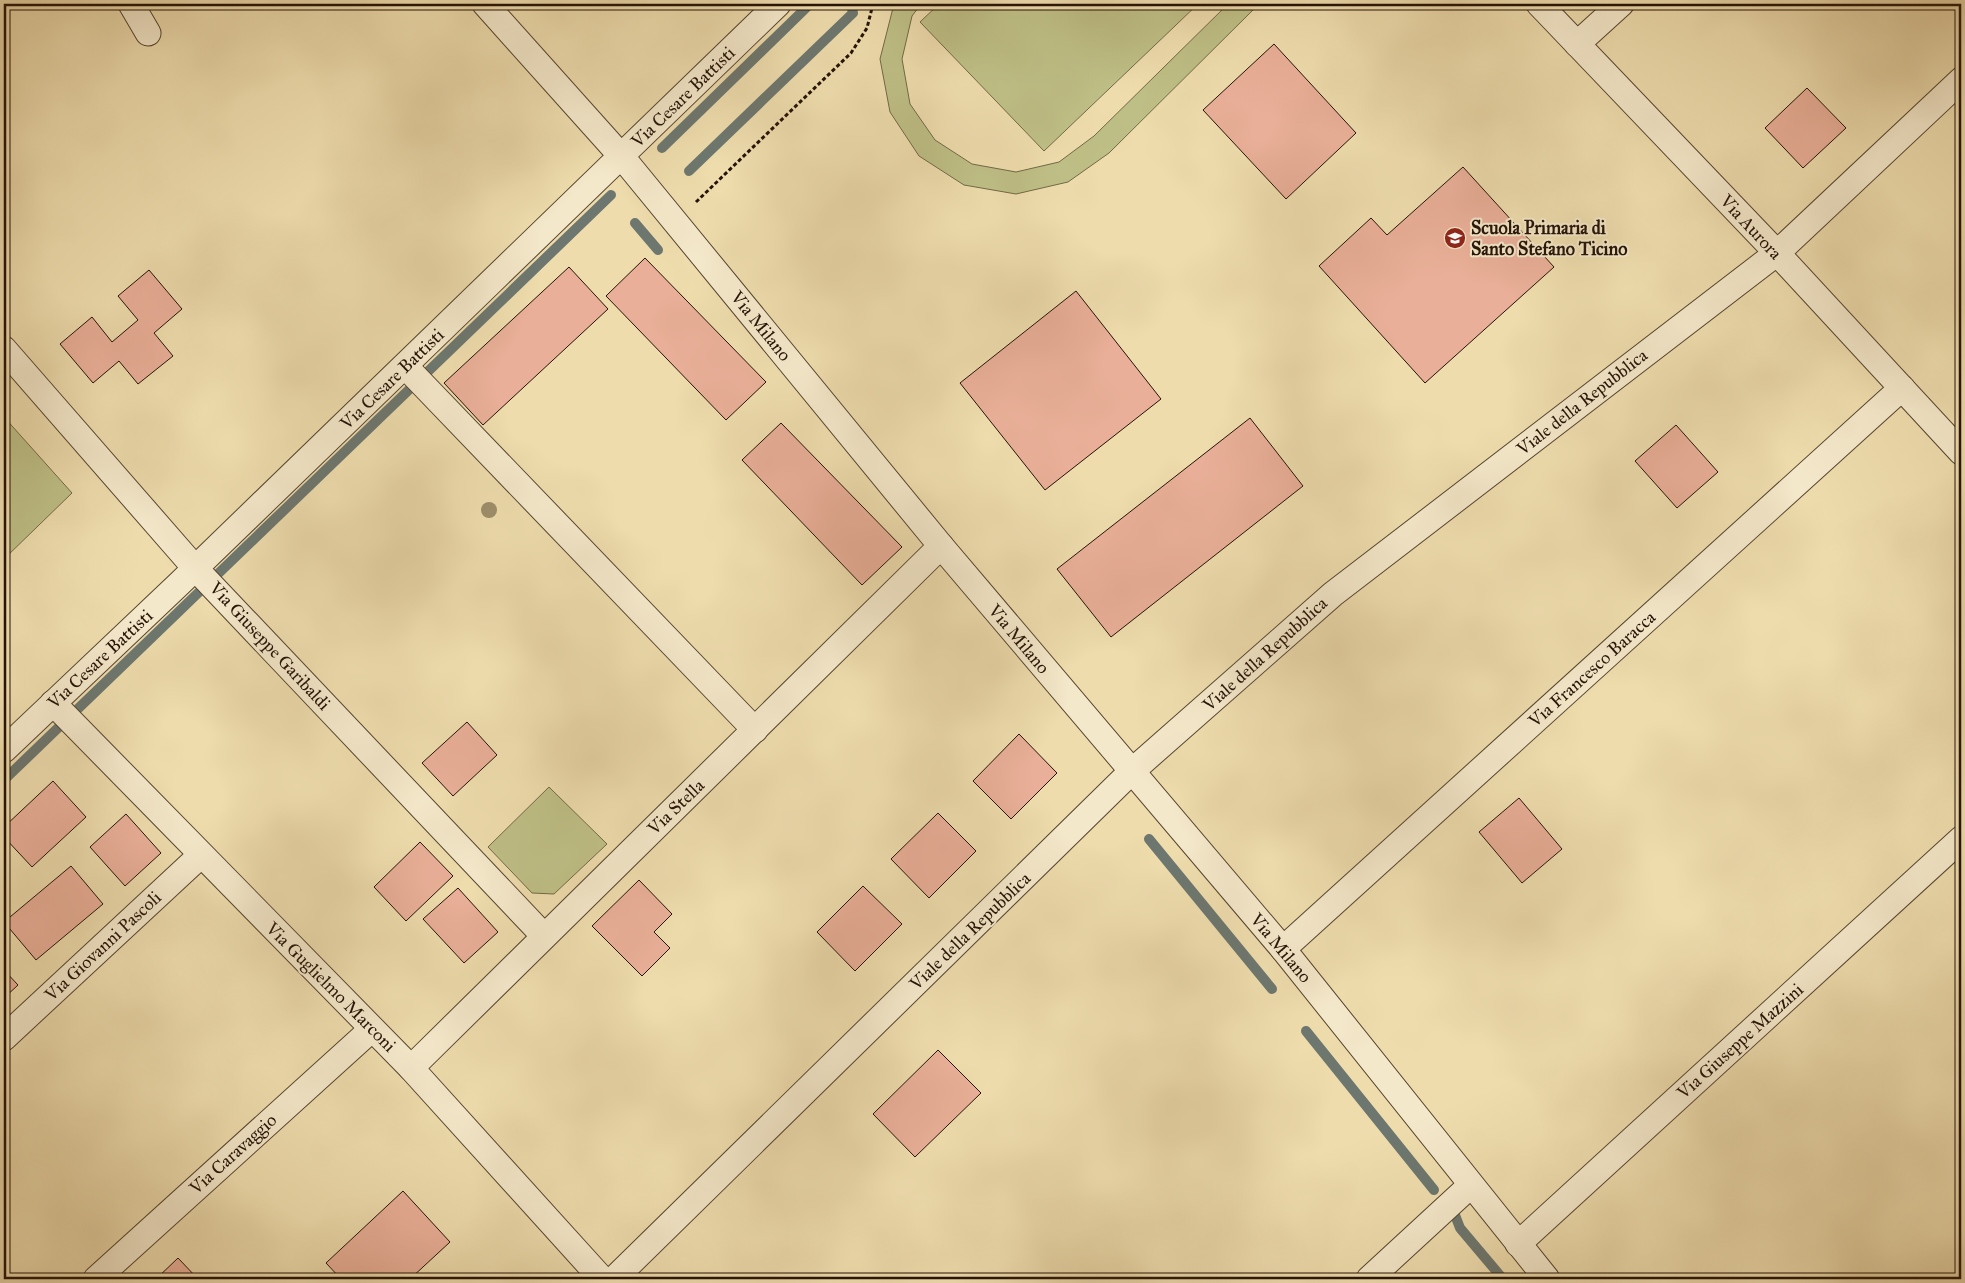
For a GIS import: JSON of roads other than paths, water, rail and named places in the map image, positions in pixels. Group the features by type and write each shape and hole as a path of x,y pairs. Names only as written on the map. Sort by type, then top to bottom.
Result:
{"street":[{"path":"131,4 148,33"},
{"name":"Via Milano","path":"485,4 622,157 942,546 1283,949 1547,1279"},
{"name":"Via Cesare Battisti","path":"4,750 204,577 408,369 778,4"},
{"name":"Via Aurora","path":"1539,4 1777,253 1961,452"},
{"path":"1577,44 1621,4"},
{"name":"Viale della Repubblica","path":"614,1279 1132,772 1333,594 1777,253 1961,80"},
{"name":"Via Giuseppe Garibaldi","path":"4,349 204,577 544,936"},
{"path":"408,369 755,730"},
{"name":"Via Francesco Baracca","path":"1283,949 1902,388"},
{"name":"Via Stella","path":"411,1068 942,546"},
{"name":"Via Guglielmo Marconi","path":"55,705 411,1068 602,1279"},
{"name":"Via Giuseppe Mazzini","path":"1518,1244 1961,839"},
{"name":"Via Giovanni Pascoli","path":"4,1038 201,855"},
{"name":"Via Caravaggio","path":"96,1279 372,1029"},
{"path":"1368,1279 1471,1185"}],"waterway":[{"path":"662,148 810,4"},
{"path":"689,171 853,13 851,4"},
{"path":"4,780 611,195"},
{"path":"635,223 658,250"},
{"path":"1149,839 1272,989"},
{"path":"1306,1031 1434,1190"},
{"path":"1455,1215 1460,1228 1503,1279"}],"place":[{"name":"Scuola Primaria di Santo Stefano Ticino","path":"1455,238"}]}
